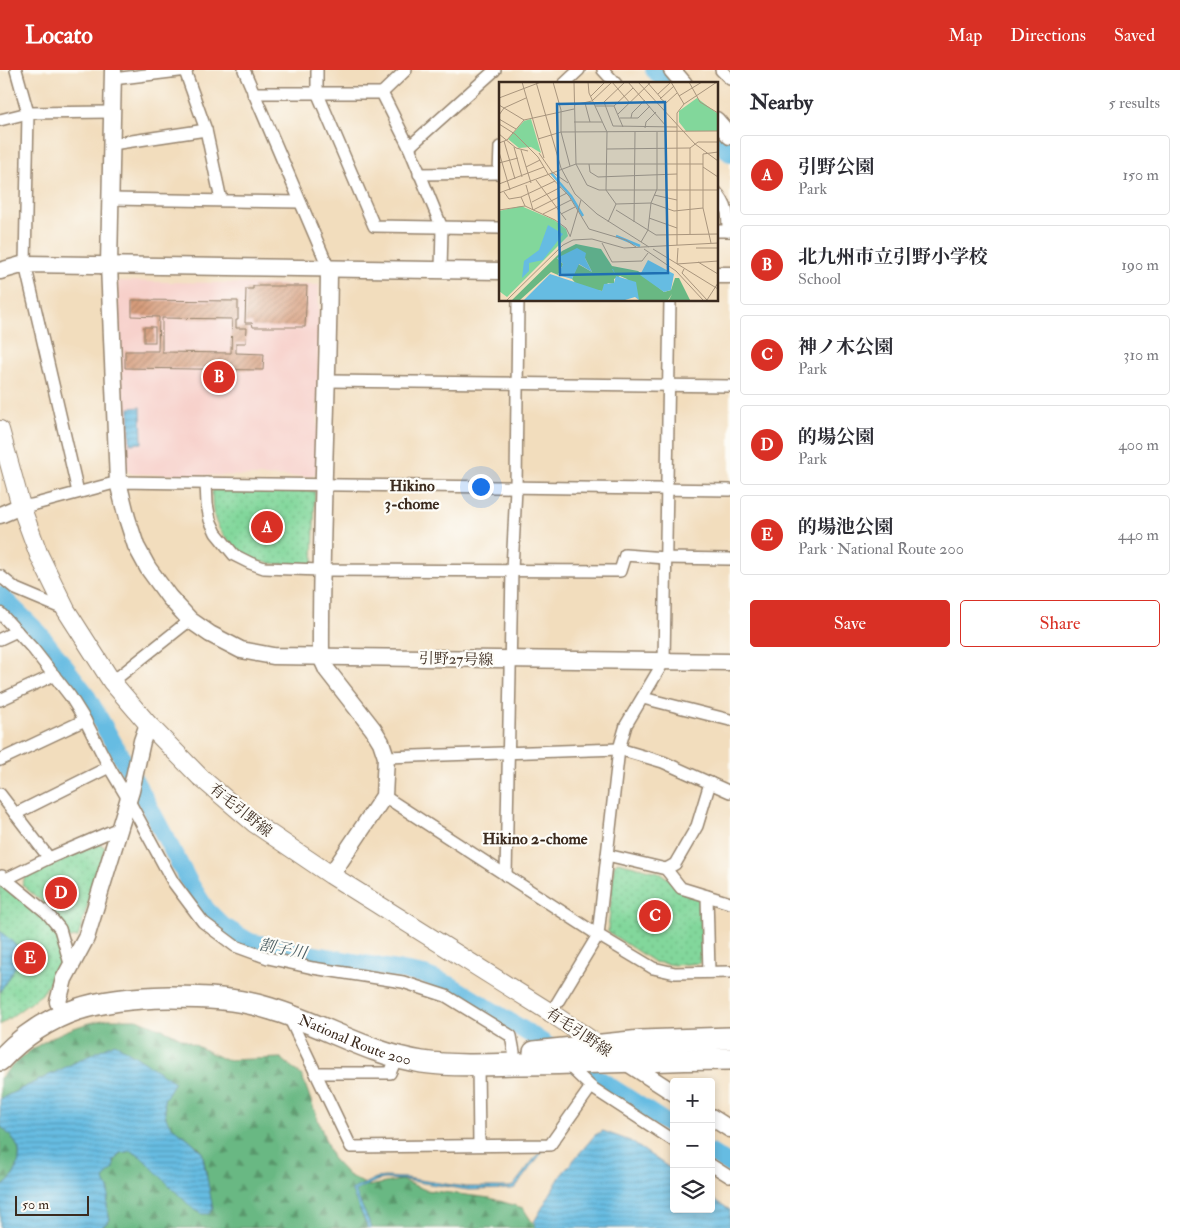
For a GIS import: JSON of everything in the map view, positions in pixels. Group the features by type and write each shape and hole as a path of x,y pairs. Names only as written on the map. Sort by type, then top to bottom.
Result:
{"highway":[{"name":"National Route 200","path":"0,1060 14,1046 61,1008 90,990 112,986 182,985 215,986 253,993 298,1006 363,1033 402,1045 436,1051 544,1052 675,1059 730,1059"},
{"name":"National Route 200","path":"0,1043 21,1023 35,1014 121,999 197,997 243,1002 288,1015 361,1045 398,1057 440,1064 567,1064 604,1055 642,1040 730,1038"}],"main road":[{"name":"有毛引野線","path":"0,430 21,506 39,555 66,610 112,682 148,724 200,777 254,822 331,876 551,1013 604,1055"}],"street":[{"path":"16,70 28,113 25,264 78,492"},
{"path":"113,75 186,70 206,130 221,200"},
{"path":"244,70 329,268 328,381 320,570 321,657 327,670 373,729 381,742 386,757 384,796 331,876"},
{"path":"317,70 317,92 374,226 499,228"},
{"path":"253,93 382,93 406,70"},
{"path":"566,82 579,70"},
{"path":"603,70 614,82"},
{"path":"672,70 682,82"},
{"path":"721,70 730,80"},
{"path":"409,147 491,71"},
{"name":"引野27号線","path":"113,75 109,265 118,482 127,518 140,553 148,568 169,597 190,620 210,634 241,650 273,656 730,662"},
{"path":"382,93 409,147 442,228 441,270"},
{"path":"0,120 28,113 111,112"},
{"path":"718,122 730,136"},
{"path":"112,144 206,130"},
{"path":"419,174 499,174"},
{"path":"718,194 726,204 728,214 725,231"},
{"path":"111,199 300,202"},
{"path":"0,271 25,264 499,272"},
{"path":"506,876 512,570 516,488 518,301"},
{"path":"551,1013 598,935 619,749 626,726 664,661 670,301"},
{"path":"328,381 517,385 730,386"},
{"path":"0,514 21,506 32,505 118,482 730,490"},
{"path":"206,483 210,520 216,533 234,554 264,568 320,570 620,571 625,555 730,559"},
{"path":"0,576 16,589 66,610"},
{"path":"0,613 54,675 85,720 109,768 130,795 173,882 202,922 235,946 268,958 313,968 403,982 446,996 511,1036 514,1052"},
{"path":"112,682 190,620"},
{"path":"0,639 17,631"},
{"path":"0,700 54,675"},
{"path":"643,698 730,720"},
{"path":"0,760 85,720"},
{"path":"61,1008 64,979 86,938 118,828 130,795 138,766 142,741 148,724"},
{"path":"386,757 619,749 663,762 730,792"},
{"path":"15,814 109,768"},
{"path":"607,855 666,868 675,864 697,826 710,783"},
{"path":"0,794 48,858"},
{"path":"384,796 598,935 653,968 675,973 730,972"},
{"path":"70,967 60,930 47,912 3,877 118,828"},
{"path":"666,868 681,888 730,903"},
{"path":"707,896 709,972"},
{"path":"288,1015 351,1147 550,1145 591,1088"},
{"path":"604,1055 670,1091"},
{"path":"316,1074 390,1074 398,1057"},
{"path":"478,1064 479,1145"},
{"path":"567,1064 591,1088 670,1138"},
{"path":"715,1120 730,1129"},
{"path":"715,1168 730,1177"}],"shaded area":[{"path":"117,281 319,285 317,472 311,477 132,474 125,469"}],"green space":[{"path":"214,489 315,491 313,564 262,562 249,557 237,549 217,525 212,502 212,492"},
{"path":"98,844 105,847 78,937 69,938 61,921 22,885 25,877"},
{"path":"618,862 658,872 701,899 701,963 675,965 654,962 608,932 614,865"},
{"path":"0,883 43,917 57,937 60,950 60,965 42,994 0,1025"},
{"path":"108,1019 137,1019 167,1031 225,1060 281,1058 302,1076 332,1158 348,1175 369,1186 401,1180 426,1190 490,1198 523,1208 536,1228 372,1228 358,1199 356,1200 368,1228 101,1228 110,1220 107,1208 109,1188 105,1185 104,1179 120,1153 131,1151 140,1156 192,1208 207,1175 202,1151 169,1125 166,1118 164,1100 115,1044 0,1099 0,1078 23,1056 49,1039 62,1032"},
{"path":"0,1125 16,1144 19,1151 19,1162 12,1177 0,1187"}],"water":[{"path":"141,407 142,443 130,444 129,408"},
{"path":"0,931 24,952 0,992"},
{"path":"115,1043 175,1082 164,1100 166,1118 170,1125 202,1152 213,1209 209,1214 202,1214 192,1208 140,1156 131,1151 120,1153 114,1161 114,1169 105,1177 106,1185 109,1188 107,1208 110,1220 101,1228 0,1228 0,1187 8,1182 15,1172 19,1162 19,1151 11,1137 0,1125 0,1099"},
{"path":"603,1131 630,1141 670,1168 670,1213 715,1213 715,1200 730,1210 730,1228 536,1228 534,1222 561,1175 595,1135"},
{"path":"541,1150 543,1151 515,1188 512,1189 468,1190 405,1180 384,1179 376,1181 355,1191 372,1228 368,1228 351,1190 376,1178 385,1177 406,1178 466,1187 509,1187 513,1186"}],"building":[{"path":"253,286 307,286 305,327 253,327 252,323 245,323 246,289 253,289"},
{"path":"132,300 238,301 236,328 247,328 246,343 236,343 236,353 264,354 263,370 125,368 125,351 158,351 159,317 132,316","holes":["162,318 232,319 231,353 162,352"]},
{"path":"144,327 155,327 155,342 144,342"}],"waterway":[{"path":"654,70 665,82"},
{"path":"718,140 730,153"},
{"name":"割子川","path":"0,595 39,633 85,693 144,797 189,882 206,909 223,926 250,942 425,975 450,985 530,1034 670,1125"},
{"name":"割子川","path":"715,1156 730,1165"}],"place":[{"name":"北九州市立引野小学校","path":"219,377"},
{"name":"引野公園","path":"267,527"},
{"name":"的場公園","path":"61,893"},
{"name":"神ノ木公園","path":"655,916"},
{"name":"的場池公園","path":"30,958"}],"district":[{"name":"Hikino 3-chome","path":"412,494"},
{"name":"Hikino 2-chome","path":"535,838"}]}
